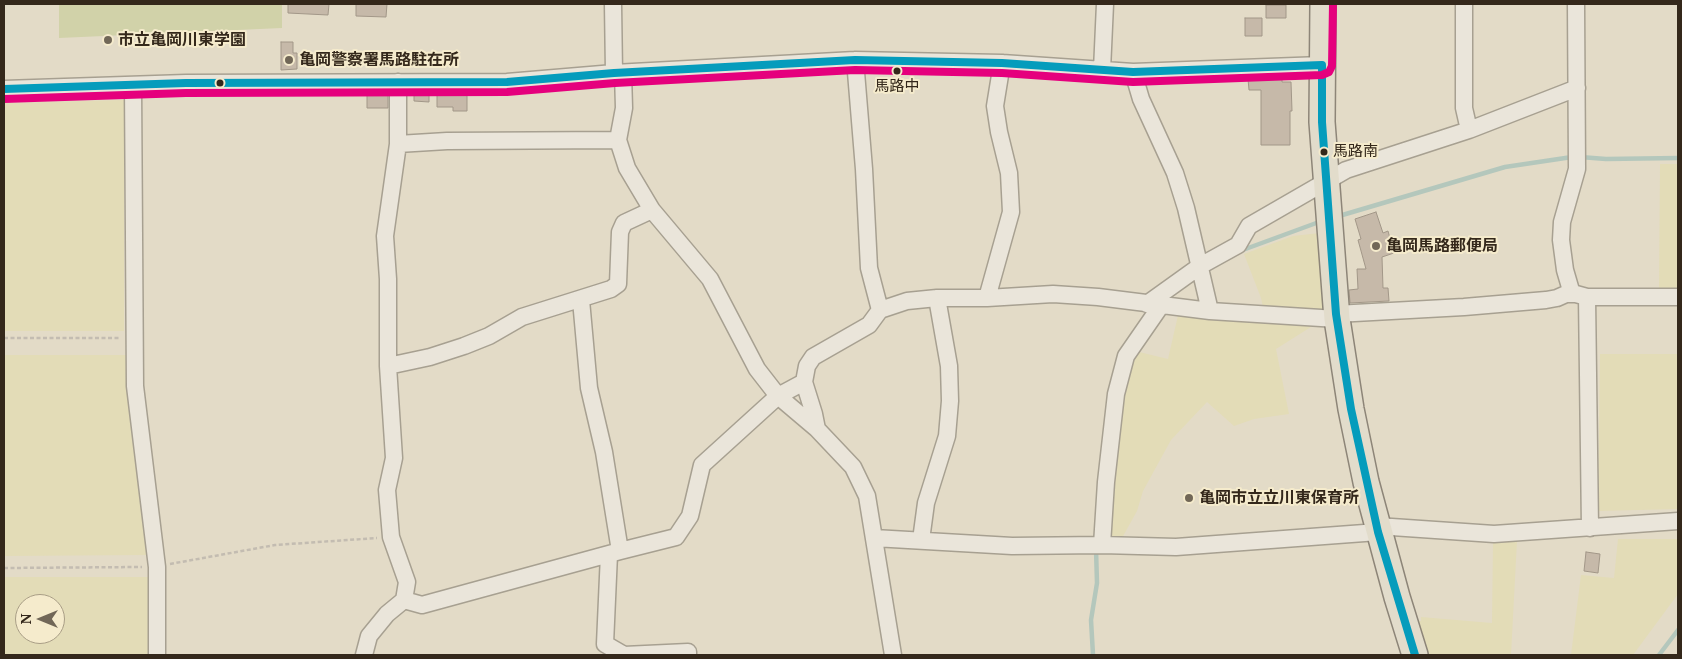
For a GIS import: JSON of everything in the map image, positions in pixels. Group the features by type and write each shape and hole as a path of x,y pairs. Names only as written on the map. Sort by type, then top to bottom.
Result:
{"main road":[{"path":"1323,4 1322,122 1337,317 1350,408 1366,482 1415,655"}],"street":[{"path":"614,4 619,73 624,108 618,140 627,168 652,210 710,279 757,369 778,396 817,429 853,468 867,496 893,655"},
{"path":"1102,70 1105,4"},
{"path":"1464,4 1464,108 1469,130"},
{"path":"1576,4 1577,169 1562,222 1561,240 1565,270 1579,295 1590,528"},
{"path":"855,60 864,169 869,268 880,310"},
{"path":"4,89 186,83 507,82 619,73 855,60 1002,63 1133,72 1322,65"},
{"path":"987,298 1011,212 1010,173 999,132 995,106 1002,63"},
{"path":"1133,72 1141,99 1175,173 1186,208 1210,311"},
{"path":"364,655 369,636 387,614 404,600 407,582 391,537 387,490 394,458 388,366 388,279 385,236 398,144 398,82"},
{"path":"133,85 135,386 157,567 157,655"},
{"path":"1102,545 1106,482 1116,394 1126,356 1154,304 1200,266 1238,244 1249,226 1346,170 1469,130 1577,88"},
{"path":"398,144 446,141 618,140"},
{"path":"388,366 430,357 464,346 489,336 522,317 612,289 618,284 620,232 624,223 652,210"},
{"path":"817,429 804,382 807,366 813,357 869,325 880,310 907,301 937,298 987,298 1054,294 1098,297 1210,311 1337,317 1546,300 1566,294 1678,297"},
{"path":"921,540 926,503 947,436 950,401 948,366 937,298"},
{"path":"581,300 589,388 604,452 615,552 605,644 624,655 688,652 688,655"},
{"path":"404,600 422,605 676,537 690,516 702,466 778,396 804,382"},
{"path":"874,538 1012,546 1102,545 1176,547 1378,529 1494,534 1678,521"}],"path":[{"path":"4,338 134,338"},
{"path":"4,568 157,567 275,545 391,537"}],"shaded area":[{"path":"124,100 124,331 4,331 4,103"},
{"path":"1660,164 1678,164 1678,289 1659,289"},
{"path":"1320,233 1325,313 1263,307 1244,254 1293,236"},
{"path":"1179,311 1314,325 1276,349 1289,414 1254,419 1234,426 1207,402 1171,440 1143,491 1137,511 1122,538 1106,537 1125,378 1135,351 1168,359"},
{"path":"1600,354 1678,354 1678,509 1598,511"},
{"path":"4,355 127,355 147,555 4,556"},
{"path":"1618,539 1678,539 1678,594 1633,655 1571,655 1581,575 1614,578"},
{"path":"1493,541 1517,541 1511,655 1424,655 1413,621 1421,621 1421,617 1492,623"},
{"path":"4,577 149,577 150,655 4,655"}],"green space":[{"path":"59,4 282,4 282,28 59,38"}],"building":[{"path":"288,4 329,4 328,15 288,13"},
{"path":"356,4 387,4 386,17 356,16"},
{"path":"1266,5 1286,5 1286,18 1266,18"},
{"path":"1245,18 1262,18 1262,36 1245,36"},
{"path":"281,42 293,42 293,53 297,53 297,69 281,70"},
{"path":"1282,78 1282,82 1291,82 1290,145 1261,145 1261,90 1249,90 1248,79"},
{"path":"414,92 429,92 429,102 414,101"},
{"path":"437,92 467,92 467,111 453,111 453,107 437,107"},
{"path":"388,93 388,108 367,108 367,94"},
{"path":"1376,212 1383,233 1388,231 1394,253 1382,257 1383,288 1388,288 1389,301 1350,303 1349,290 1358,289 1357,269 1366,269 1358,240 1361,239 1355,219"},
{"path":"1586,552 1600,554 1598,573 1584,571"}],"waterway":[{"path":"1339,216 1505,167 1572,157"},
{"path":"1580,157 1606,159 1678,158"},
{"path":"1240,251 1319,222"},
{"path":"1093,655 1091,620 1097,583 1096,549"},
{"path":"1659,655 1678,630"}],"transit line":[{"path":"4,99 186,93 507,92 615,83 855,70 1002,73 1133,82 1322,75 1329,72 1332,66 1333,4"},
{"path":"4,89 186,83 507,82 614,73 855,60 1002,63 1133,72 1322,65"},
{"path":"1322,65 1322,122 1336,314 1351,409 1378,532 1415,655"}],"place":[{"name":"市立亀岡川東学園","path":"108,40"},
{"name":"亀岡警察署馬路駐在所","path":"289,60"},
{"name":"馬路中","path":"897,71"},
{"name":"馬路南","path":"1324,152"},
{"name":"亀岡馬路郵便局","path":"1376,246"},
{"name":"亀岡市立立川東保育所","path":"1189,498"}]}
